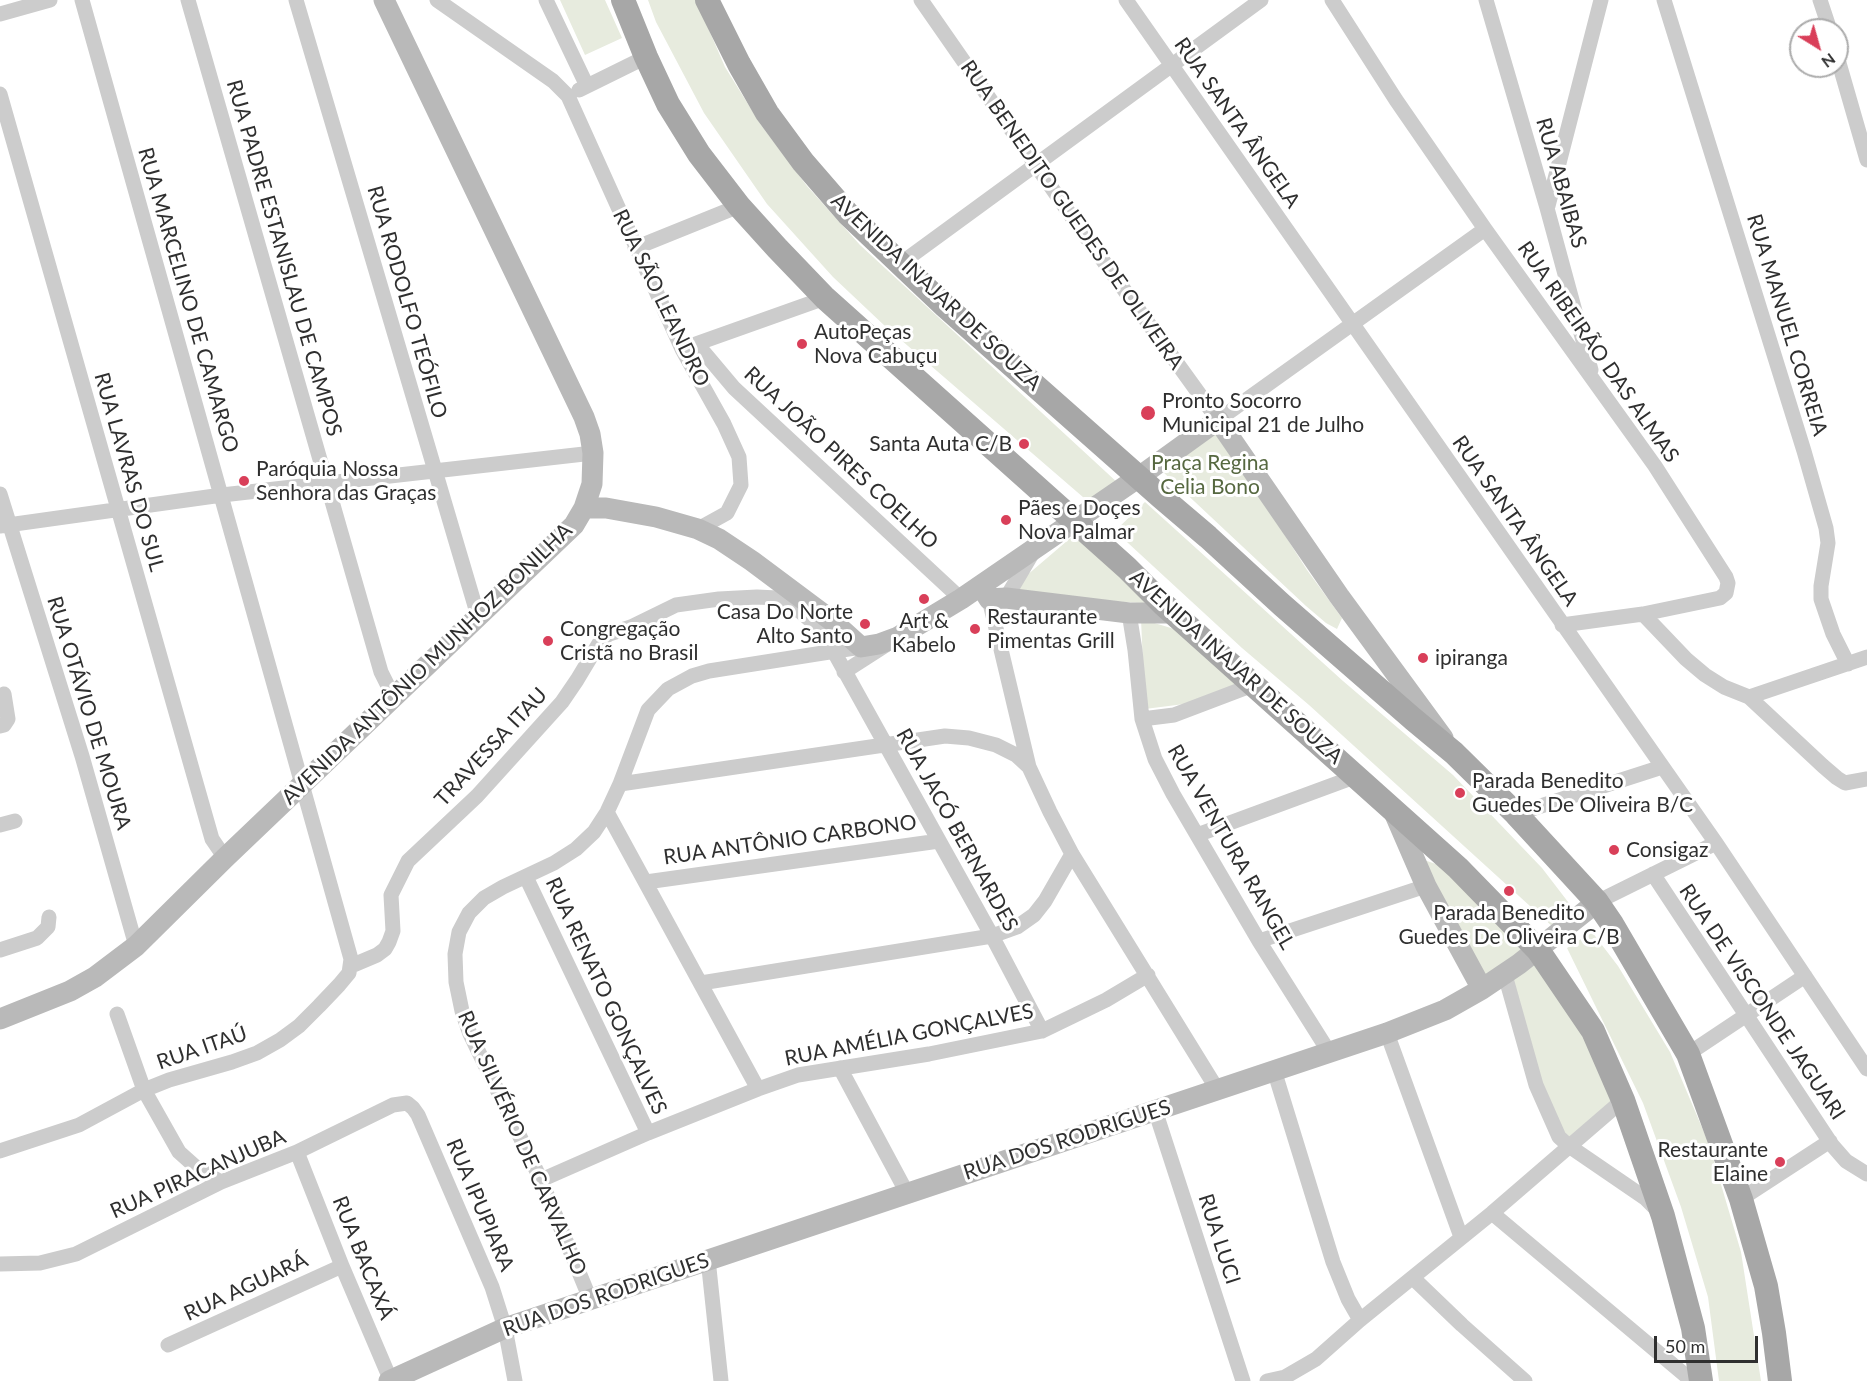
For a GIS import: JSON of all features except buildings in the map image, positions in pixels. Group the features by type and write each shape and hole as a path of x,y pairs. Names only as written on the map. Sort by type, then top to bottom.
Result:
{"main road":[{"name":"AVENIDA INAJAR DE SOUZA","path":"623,0 668,104 693,144 739,206 825,298 1127,568 1253,685 1392,807 1458,868 1538,950 1593,1031 1623,1100 1663,1216 1693,1328 1692,1377"},
{"name":"AVENIDA INAJAR DE SOUZA","path":"714,3 739,64 767,113 791,146 848,214 945,306 1290,612 1454,753 1516,814 1596,902 1618,933 1688,1054 1741,1199 1766,1286 1780,1381"}],"street":[{"path":"0,14 50,0"},
{"name":"RUA MARCELINO DE CAMARGO","path":"82,0 303,784"},
{"name":"RUA PADRE ESTANISLAU DE CAMPOS","path":"188,0 381,672 394,698"},
{"name":"RUA RODOLFO TEÓFILO","path":"296,0 478,616"},
{"name":"AVENIDA ANTÔNIO MUNHOZ BONILHA","path":"0,1019 70,991 95,977 136,946 574,525 584,508 592,484 594,453 584,417 384,0"},
{"name":"RUA SÃO LEANDRO","path":"436,0 553,81 568,96 681,349 724,424 739,457 741,484 727,513 698,529"},
{"path":"546,0 587,86"},
{"name":"RUA BENEDITO GUEDES DE OLIVEIRA","path":"921,0 1218,420 1339,596 1454,753"},
{"name":"RUA SANTA ÂNGELA","path":"1126,0 1716,843 1867,1069"},
{"path":"900,264 1261,0"},
{"name":"RUA RIBEIRÃO DAS ALMAS","path":"1332,0 1396,100 1485,229 1654,466 1726,576 1728,583 1726,593 1720,598 1643,614 1562,625"},
{"name":"RUA ABAIBAS","path":"1486,0 1594,379"},
{"path":"1547,208 1601,0"},
{"name":"RUA MANUEL CORREIA","path":"1664,0 1826,528 1828,543 1821,599 1833,634 1848,664"},
{"path":"1820,0 1826,18"},
{"path":"568,96 646,57"},
{"path":"1843,78 1867,160"},
{"name":"RUA LAVRAS DO SUL","path":"0,94 212,839 225,858"},
{"path":"635,248 739,206"},
{"path":"1218,420 1485,229"},
{"path":"681,349 825,298"},
{"name":"RUA JOÃO PIRES COELHO","path":"697,344 734,388 961,599"},
{"name":"RUA SILVÉRIO DE CARVALHO","path":"590,1299 540,1180 470,1034 462,1011 456,982 454,954 459,932 469,913 484,898 576,849 594,832 607,812 620,784 648,710 668,689 692,676 709,671 879,644 898,637 961,599 992,594 1037,547 1218,420"},
{"path":"4,526 222,495 594,453"},
{"name":"RUA OTÁVIO DE MOURA","path":"0,494 4,526 82,756 136,946"},
{"path":"584,508 606,508 636,513 698,529 719,539 831,620 861,646"},
{"path":"1173,613 1129,613 992,594 1029,767 1072,854 1217,1089"},
{"name":"TRAVESSA ITAU","path":"351,966 377,955 385,949 389,942 393,931 391,894 408,861 477,796 562,702 601,640 609,634 631,627 676,605 719,599 777,598 795,607 817,626 833,650"},
{"name":"RUA VENTURA RANGEL","path":"1129,613 1142,719 1155,759 1259,941 1329,1052"},
{"path":"1643,614 1686,659 1705,675 1724,687 1749,697 1838,778 1845,783 1867,779"},
{"path":"844,672 898,637"},
{"name":"RUA JACÓ BERNARDES","path":"833,650 992,936 1042,1031"},
{"path":"1749,697 1867,657"},
{"path":"1142,719 1174,715 1253,685"},
{"path":"0,726 4,725 8,719 4,694"},
{"path":"620,784 945,736 969,738 996,745 1016,756 1029,767"},
{"path":"1516,814 1662,767"},
{"path":"1197,835 1357,776"},
{"path":"303,784 350,952 351,966"},
{"path":"1392,807 1426,886 1482,989"},
{"path":"607,812 758,1089"},
{"name":"RUA ANTÔNIO CARBONO","path":"646,882 939,841"},
{"name":"RUA DOS RODRIGUES","path":"391,1381 505,1328 1387,1033 1444,1010 1505,975 1596,902 1716,843"},
{"path":"701,984 992,936 1017,927 1034,915 1045,901 1072,854"},
{"name":"RUA DE VISCONDE JAGUARI","path":"1653,874 1830,1142 1846,1161 1867,1174"},
{"name":"RUA RENATO GONÇALVES","path":"526,877 648,1133"},
{"path":"1259,941 1426,886"},
{"path":"0,950 37,938 48,927 49,917"},
{"name":"RUA ITAÚ","path":"0,1151 79,1125 144,1090 169,1080 257,1053 299,1026 339,985 349,973 351,966"},
{"name":"RUA AMÉLIA GONÇALVES","path":"540,1180 648,1133 758,1089 798,1076 929,1054 1042,1031 1106,1000 1148,975"},
{"path":"1505,975 1536,1085 1559,1137 1645,1198 1663,1216"},
{"path":"1688,1054 1805,976"},
{"path":"117,1014 144,1090 179,1152 198,1169 221,1182"},
{"path":"1387,1033 1461,1237"},
{"path":"840,1068 907,1193"},
{"path":"1274,1070 1333,1262 1348,1299 1360,1320"},
{"path":"1267,1381 1285,1377 1316,1359 1360,1320 1492,1213 1623,1100"},
{"name":"RUA PIRACANJUBA","path":"0,1264 40,1263 76,1254 221,1182 297,1152 393,1105 407,1103"},
{"name":"RUA IPUPIARA","path":"407,1103 418,1115 492,1287 505,1328 515,1381"},
{"name":"RUA LUCI","path":"1155,1110 1243,1381"},
{"path":"1741,1199 1830,1142"},
{"name":"RUA BACAXÁ","path":"297,1152 391,1381"},
{"path":"1492,1213 1692,1377"},
{"path":"708,1259 721,1381"},
{"name":"RUA AGUARÁ","path":"168,1346 342,1266"},
{"path":"1413,1278 1525,1381"}],"green space":[{"path":"560,0 605,0 622,38 585,55"},
{"path":"648,0 696,0 725,67 761,125 807,186 860,245 1119,484 1091,504 886,327 833,277 767,204 704,113 656,22"},
{"name":"Praça Regina Celia Bono","path":"1218,430 1307,570 1342,618 1337,629 1306,606 1163,472"},
{"path":"1145,502 1343,681 1453,775 1542,868 1575,911 1553,927 1115,531"},
{"path":"1081,529 1160,604 1071,599 1014,592 1026,576"},
{"path":"1141,619 1191,634 1243,681 1192,703 1145,709"},
{"path":"1424,860 1439,865 1465,887 1521,950 1490,980 1481,971"},
{"path":"1592,932 1618,966 1670,1052 1709,1144 1741,1252 1761,1381 1719,1381 1708,1297 1681,1207 1643,1103 1567,948"},
{"path":"1542,956 1623,1100 1569,1144 1560,1137 1505,975"}],"place":[{"name":"AutoPeças Nova Cabuçu","path":"802,344"},
{"name":"Pronto Socorro Municipal 21 de Julho","path":"1148,413"},
{"name":"Santa Auta C/B","path":"1024,444"},
{"name":"Paróquia Nossa Senhora das Graças","path":"244,481"},
{"name":"Pães e Doçes Nova Palmar","path":"1006,520"},
{"name":"Art & Kabelo","path":"924,599"},
{"name":"Casa Do Norte Alto Santo","path":"865,624"},
{"name":"Restaurante Pimentas Grill","path":"975,629"},
{"name":"Congregação Cristã no Brasil","path":"548,641"},
{"name":"ipiranga","path":"1423,658"},
{"name":"Parada Benedito Guedes De Oliveira B/C","path":"1460,793"},
{"name":"Consigaz","path":"1614,850"},
{"name":"Parada Benedito Guedes De Oliveira C/B","path":"1509,891"},
{"name":"Restaurante Elaine","path":"1780,1162"}]}
